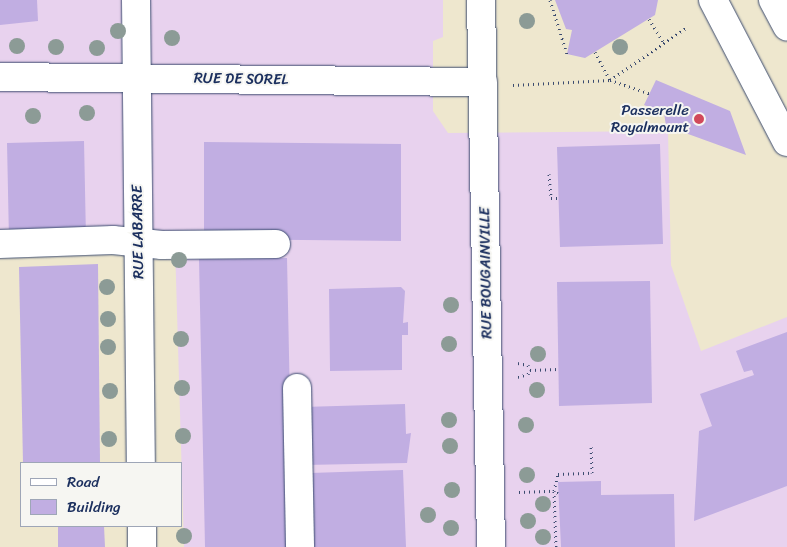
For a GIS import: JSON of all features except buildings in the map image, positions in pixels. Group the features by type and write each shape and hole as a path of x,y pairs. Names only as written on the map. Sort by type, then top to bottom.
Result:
{"main road":[{"name":"RUE LABARRE","path":"136,0 141,462"},
{"name":"RUE BOUGAINVILLE","path":"481,0 491,547"},
{"path":"713,0 787,142"},
{"path":"773,0 787,26"},
{"name":"RUE DE SOREL","path":"0,77 483,82"},
{"path":"0,244 138,242 162,245 276,244"},
{"path":"297,388 300,547"},
{"path":"142,527 142,547"}],"path":[{"path":"550,0 567,54"},
{"path":"649,19 664,43"},
{"path":"610,80 686,28"},
{"path":"595,52 610,80"},
{"path":"513,85 610,80 651,94"},
{"path":"549,174 551,198 559,198"},
{"path":"518,363 528,366 530,370"},
{"path":"518,376 528,374 530,370 558,369"},
{"path":"556,547 556,492 558,474 592,473 591,446"},
{"path":"519,492 556,492"}],"shaded area":[{"path":"0,0 443,0 443,37 433,41 433,111 448,133 668,131 671,265 701,351 787,317 787,547 184,547 175,245 0,245"}],"place":[{"name":"Passerelle Royalmount","path":"699,119"}]}
